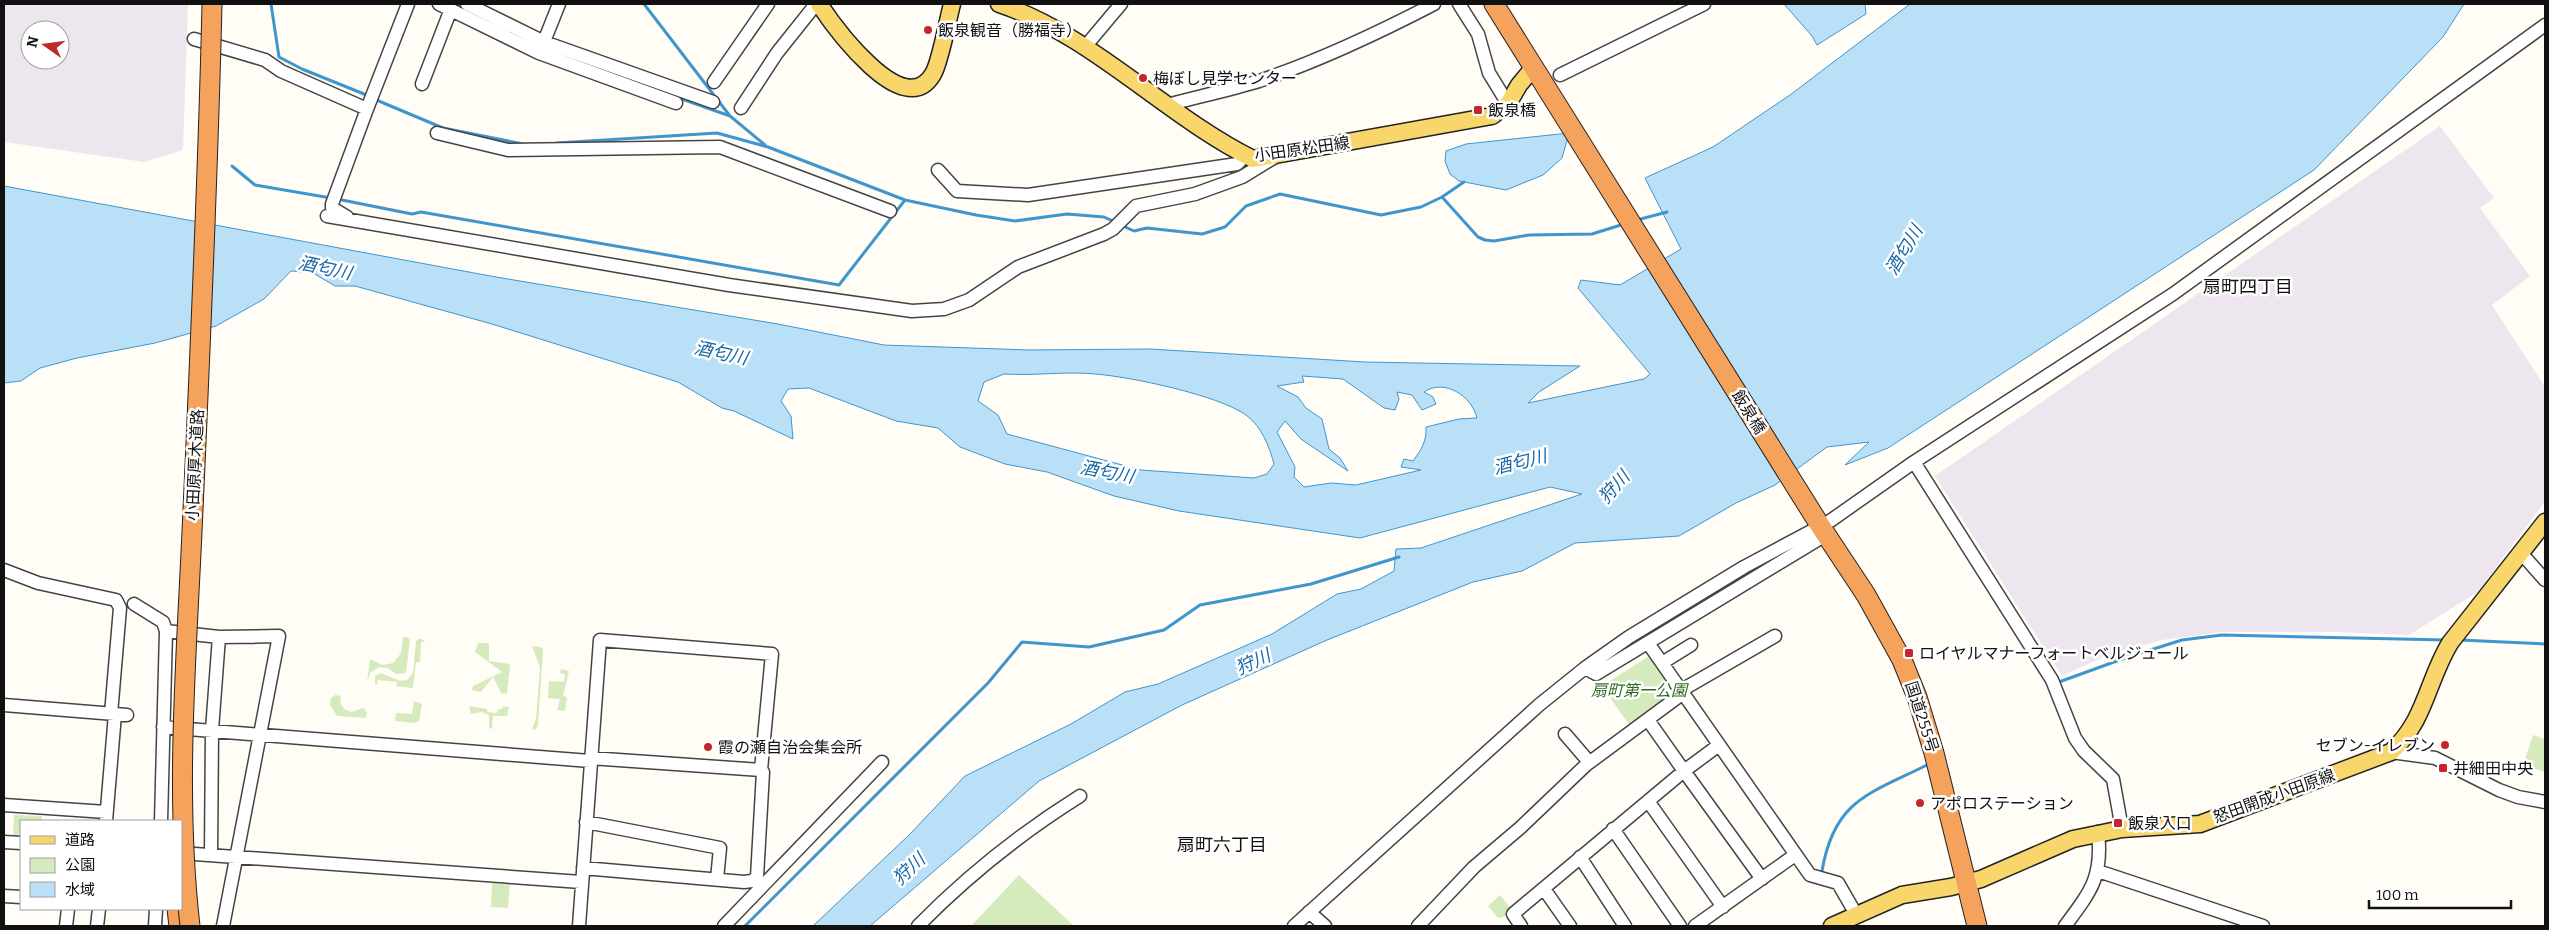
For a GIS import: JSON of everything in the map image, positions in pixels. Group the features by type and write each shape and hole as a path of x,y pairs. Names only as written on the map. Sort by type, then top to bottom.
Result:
{"highway":[{"name":"小田原厚木道路","path":"172,820 174,677 196,198 201,4"},
{"name":"小田原厚木道路","path":"190,926 184,846 185,687 208,171 212,4"},
{"path":"1494,4 1534,67"},
{"name":"飯泉橋","path":"1534,67 1824,531"},
{"name":"国道255号","path":"1824,531 1866,595 1902,660 1917,697 1934,753 1965,884 1977,926"},
{"path":"177,910 179,926"}],"main road":[{"path":"817,4 849,46 865,62 890,81 906,87 919,86 933,75 952,4"},
{"name":"小田原松田線","path":"999,4 1015,9 1052,28 1167,106 1245,156 1253,159 1492,116 1508,104 1519,84 1534,67"},
{"name":"怒田開成小田原線","path":"1832,926 1902,896 1965,884 2048,848 2098,832 2122,828 2200,824 2391,752 2400,744 2426,702 2440,659 2452,640 2545,522"}],"street":[{"path":"408,4 332,204 358,222 729,285 912,311 944,309 969,300 1018,267 1117,224 1136,206 1194,194 1242,177 1277,156"},
{"path":"466,4 542,48"},
{"path":"542,48 559,4"},
{"path":"714,82 768,4"},
{"path":"740,108 776,53 817,4"},
{"path":"1084,48 1121,4"},
{"path":"1167,106 1258,81 1286,71 1368,36 1434,4"},
{"path":"1459,4 1478,34 1489,72 1508,104"},
{"path":"1560,75 1704,4"},
{"path":"422,84 445,6 542,48 650,88 713,102"},
{"path":"1585,668 1596,674 1824,531 1914,462 2174,294 2545,25"},
{"path":"194,39 265,60 280,71 368,107"},
{"path":"650,88 676,103"},
{"path":"438,133 508,150 720,146 890,211"},
{"path":"938,170 957,191 1028,195 1237,164 1245,156"},
{"path":"1914,462 2052,680 2075,738 2084,751 2113,779 2122,828"},
{"path":"1294,926 1539,705 1585,668 1629,637 1744,567 1824,531"},
{"path":"2521,553 2545,580"},
{"path":"4,570 38,583 116,600 120,608 118,714 106,817 4,805"},
{"path":"134,604 163,622 166,631 161,820"},
{"path":"166,631 219,637 278,636 223,926"},
{"path":"1418,926 1474,868 1589,762 1648,720 1681,692 1775,636"},
{"path":"211,855 212,730 219,637"},
{"path":"579,926 600,640 772,654 761,770 763,772 756,884"},
{"path":"1648,643 1810,875 1838,882 1857,916"},
{"path":"1662,663 1691,645"},
{"path":"4,704 118,714"},
{"path":"1648,720 1762,879"},
{"path":"163,727 761,770"},
{"path":"1565,734 1589,762"},
{"path":"1521,926 1513,914 1684,770 1719,745"},
{"path":"2391,752 2435,758 2499,790 2545,802"},
{"path":"724,926 756,884 882,762"},
{"path":"918,926 994,856 1037,823 1080,796"},
{"path":"1648,801 1723,907"},
{"path":"586,822 720,848 717,879"},
{"path":"1613,829 1680,926"},
{"path":"2066,926 2088,895 2098,871 2100,853 2098,832"},
{"path":"4,842 20,843"},
{"path":"182,853 582,882"},
{"path":"1695,926 1795,855"},
{"path":"1580,857 1625,926"},
{"path":"583,868 756,884"},
{"path":"2098,871 2263,926"},
{"path":"1544,889 1570,926"},
{"path":"4,896 20,897"},
{"path":"66,926 68,910"},
{"path":"97,926 99,910"},
{"path":"154,926 156,910"},
{"path":"1309,912 1325,926"}],"shaded area":[{"path":"4,4 188,4 183,150 144,162 4,142"},
{"path":"2440,126 2494,198 2480,208 2530,276 2492,305 2545,387 2545,501 2478,592 2409,635 2336,632 2221,632 2162,640 2110,654 2062,676 1935,476"}],"green space":[{"path":"403,637 407,637 410,640 406,673 396,674 388,668 379,667 370,673 367,683 370,659 383,665 393,663 401,653"},
{"path":"419,638 426,642 421,642 420,662 416,662 413,688 396,686 397,682 378,680 377,685 375,684 375,676 381,673 400,681 407,680 413,673 416,641"},
{"path":"478,643 489,643 489,661 510,664 507,694 501,693 493,677 481,692 472,690 473,686 502,672 475,652"},
{"path":"532,646 541,647 543,650 538,725 535,730 532,729 536,719 540,667"},
{"name":"扇町第一公園","path":"1649,656 1674,694 1630,726 1602,686"},
{"path":"561,669 569,671 563,696 567,697 565,711 557,710 560,699 548,698 549,681 564,682 565,674 560,673"},
{"path":"335,695 341,696 340,702 344,709 351,712 364,708 367,713 366,718 337,716 330,705 331,698"},
{"path":"414,701 422,704 419,721 415,723 395,721 396,713 412,714"},
{"path":"469,706 497,713 498,709 502,709 503,706 509,707 507,716 493,716 492,729 489,728 489,715 481,712 471,714"},
{"path":"2533,735 2545,739 2545,772 2523,765"},
{"path":"14,815 42,816 42,820 20,820 20,841 13,841"},
{"path":"1019,875 1074,926 971,926"},
{"path":"492,883 510,884 508,908 491,907"},
{"path":"1500,895 1512,910 1504,917 1498,918 1488,906"}],"water":[{"path":"1784,4 1865,4 1866,14 1817,45 1812,36"},
{"path":"1910,4 2464,4 2443,37 2314,170 1888,448 1845,465 1869,442 1827,447 1775,485 1736,503 1679,536 1575,543 1522,571 1473,582 1327,640 1182,705 1039,781 870,926 813,926 909,835 965,776 1071,724 1125,692 1158,684 1272,634 1337,594 1361,589 1394,571 1396,549 1421,548 1582,494 1550,487 1360,538 1179,511 1114,496 1047,472 1005,464 960,447 938,428 896,421 809,388 788,389 781,401 791,416 793,439 734,411 722,408 678,382 492,324 355,286 335,286 313,273 291,271 264,299 216,326 155,343 77,358 40,368 21,381 4,383 4,186 496,277 778,324 884,345 1029,350 1150,349 1365,362 1580,366 1539,392 1528,403 1644,379 1650,374 1578,288 1581,280 1620,285 1681,249 1645,178 1713,147 1790,95","holes":["1004,374 1096,374 1151,383 1195,394 1233,408 1252,420 1264,437 1274,464 1267,474 1254,478 1141,470 1007,434 998,415 978,401 984,382","1302,376 1343,379 1384,408 1395,410 1399,399 1397,392 1412,395 1422,410 1436,404 1433,397 1424,392 1432,388 1448,388 1463,396 1474,410 1477,418 1459,419 1426,427 1423,445 1419,453 1413,461 1404,459 1401,467 1421,470 1356,485 1331,483 1304,487 1294,477 1295,467 1277,432 1285,421 1301,439 1348,471 1340,458 1329,449 1322,419 1306,408 1298,397 1277,386 1304,382"]},
{"path":"1569,133 1562,158 1543,175 1506,190 1459,181 1450,174 1445,161 1446,151 1466,144"}],"waterway":[{"path":"271,4 279,57 302,69 369,96"},
{"path":"453,4 467,11"},
{"path":"644,4 730,116 765,145"},
{"path":"679,98 730,116"},
{"path":"374,99 443,128 523,144"},
{"path":"557,143 717,133 768,147 905,200 1015,221 1067,214 1104,217 1115,222"},
{"path":"232,166 255,185 331,198"},
{"path":"1442,197 1464,182"},
{"path":"1123,226 1134,231 1147,228 1202,234 1225,227 1246,206 1280,194 1381,215 1421,207 1442,197 1478,237 1494,241 1529,235 1592,234 1624,224"},
{"path":"337,199 412,214 421,212 839,285 905,200"},
{"path":"1637,220 1667,212"},
{"path":"745,926 988,683 1022,642 1089,647 1164,630 1200,605 1311,584 1399,557"},
{"path":"2059,682 2182,640 2222,635 2446,640"},
{"path":"2460,640 2545,644"},
{"path":"1822,871 1835,829 1845,814 1857,802 1871,793 1927,765"}],"place":[{"name":"飯泉観音（勝福寺）","path":"928,30"},
{"name":"梅ぼし見学センター","path":"1143,78"},
{"name":"飯泉橋","path":"1478,110"},
{"name":"ロイヤルマナーフォートベルジュール","path":"1909,653"},
{"name":"セブン-イレブン","path":"2445,745"},
{"name":"霞の瀬自治会集会所","path":"708,747"},
{"name":"井細田中央","path":"2443,768"},
{"name":"アポロステーション","path":"1920,803"},
{"name":"飯泉入口","path":"2118,823"}],"district":[{"name":"扇町四丁目","path":"2248,287"},
{"name":"扇町六丁目","path":"1222,845"}],"water label":[{"name":"酒匂川","path":"1904,250"},
{"name":"酒匂川","path":"325,268"},
{"name":"酒匂川","path":"721,353"},
{"name":"酒匂川","path":"1520,462"},
{"name":"酒匂川","path":"1107,472"},
{"name":"狩川","path":"1614,487"},
{"name":"狩川","path":"1253,662"},
{"name":"狩川","path":"909,869"}]}
